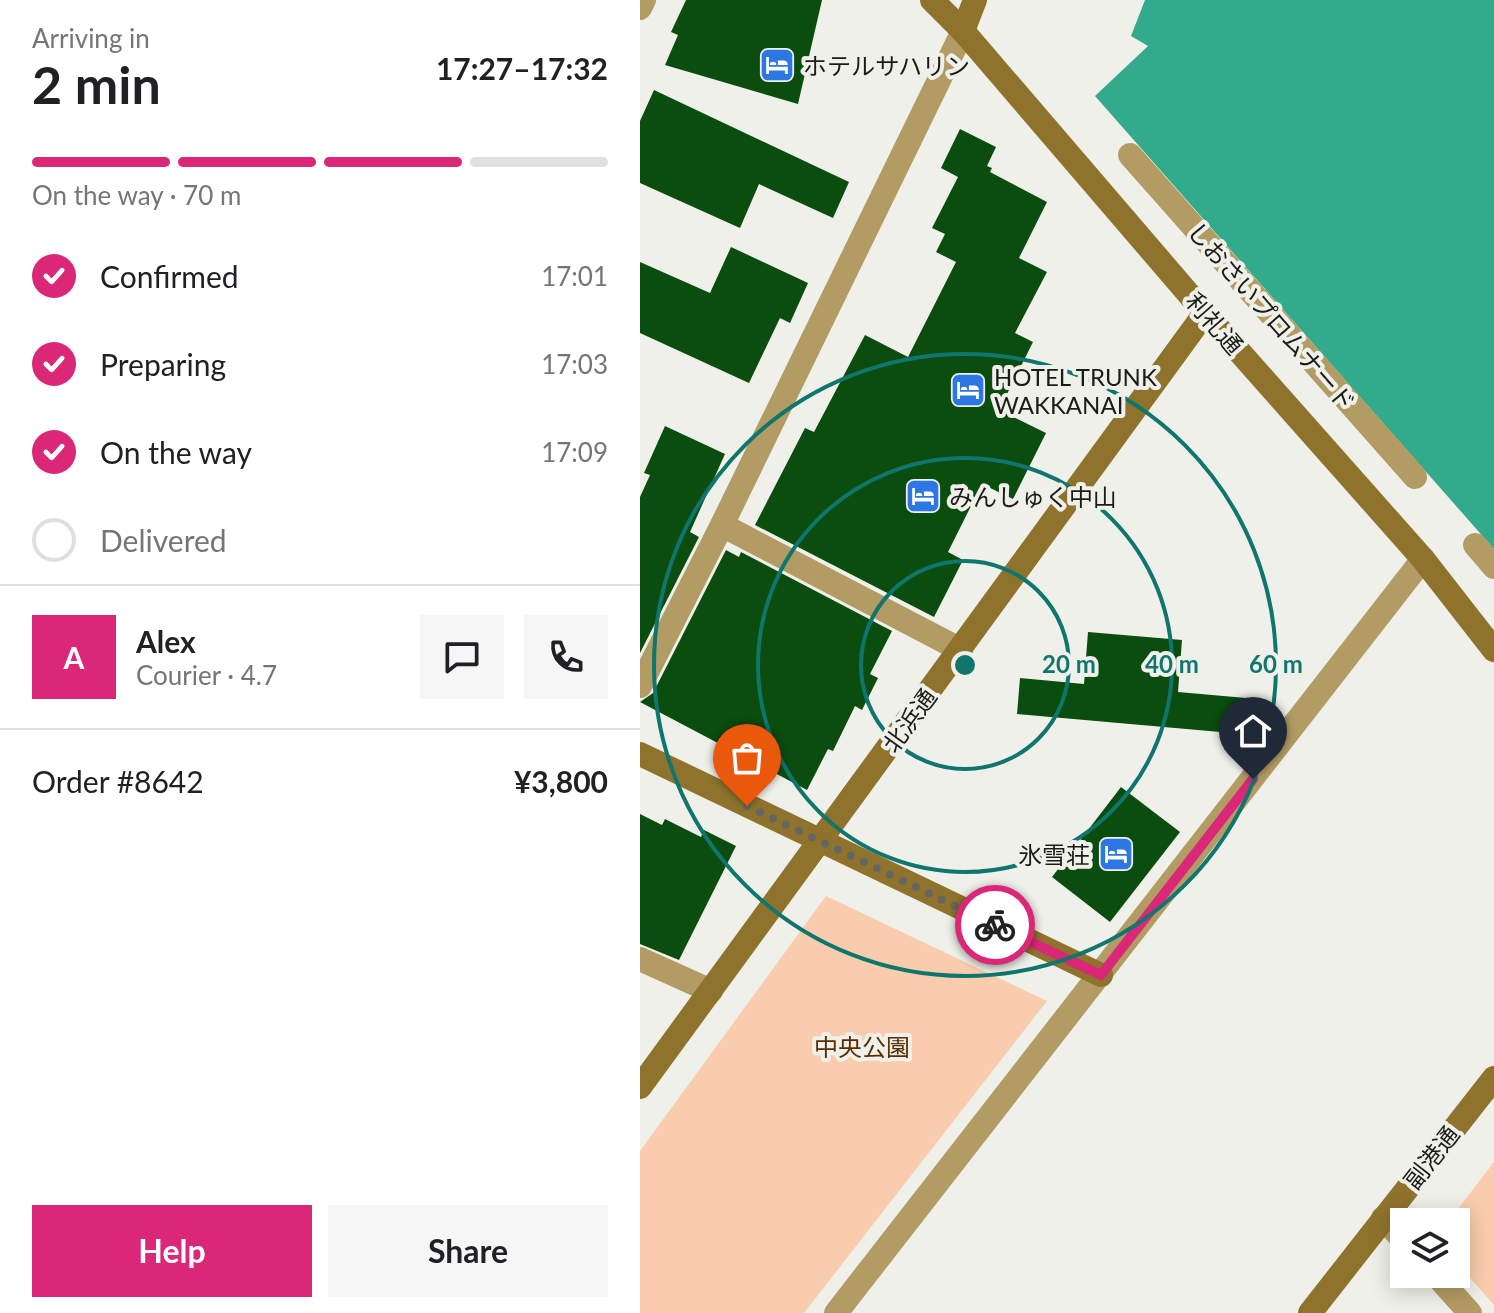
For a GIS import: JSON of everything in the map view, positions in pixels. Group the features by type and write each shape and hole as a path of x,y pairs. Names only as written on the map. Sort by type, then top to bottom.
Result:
{"street":[{"path":"640,8 644,0"},
{"name":"利礼通","path":"932,0 963,31 1205,313 1423,559 1494,650"},
{"path":"640,686 722,525 963,31 975,0"},
{"name":"しおさいプロムナード","path":"1130,155 1415,477"},
{"name":"北浜通","path":"640,1087 1205,313"},
{"path":"722,525 961,650"},
{"path":"1467,537 1494,567"},
{"path":"836,1313 1423,559"},
{"path":"640,754 1101,975"},
{"path":"640,959 711,991"},
{"name":"副港通","path":"1310,1313 1494,1078"},
{"path":"1383,1218 1390,1226"},
{"path":"1448,1288 1470,1313"}],"green space":[{"name":"中央公園","path":"826,896 1047,1001 804,1313 640,1313 640,1151"},
{"path":"1494,1162 1494,1305 1470,1278 1470,1208 1459,1208"}],"shaded area":[{"path":"1145,0 1494,0 1494,549 1095,96 1148,46 1131,36"}],"building":[{"path":"686,0 822,0 798,104 665,65 678,35 671,32"},
{"path":"654,90 849,182 833,218 759,184 740,228 640,183 640,121"},
{"path":"960,129 996,147 987,166 992,168 990,172 1047,202 1019,258 1047,272 1015,333 1033,342 999,410 1046,433 1013,499 982,484 948,552 963,560 934,617 755,525 805,428 814,432 865,335 908,357 956,262 936,252 945,234 932,228 958,177 941,168"},
{"path":"731,247 808,283 790,323 780,318 749,383 640,333 640,262 710,293"},
{"path":"665,426 725,454 690,532 699,537 640,653 640,497 650,475 644,473"},
{"path":"726,550 739,557 741,552 892,631 870,674 878,678 862,710 855,706 833,751 828,749 807,790 640,702 653,693"},
{"path":"1088,632 1182,640 1178,692 1246,698 1243,734 1017,714 1020,678 1084,684"},
{"name":"氷雪荘","path":"1121,787 1180,832 1110,922 1052,877"},
{"path":"640,814 662,825 665,819 701,837 704,830 736,846 679,960 640,944"}],"way so far":[{"path":"747,806 995,925"}],"place":[{"name":"ホテルサハリン","path":"777,65"},
{"name":"HOTEL TRUNK WAKKANAI","path":"968,390"},
{"name":"みんしゅく中山","path":"923,496"},
{"name":"氷雪荘","path":"1116,854"}],"route":[{"path":"995,925 1101,975 1253,779"}]}
